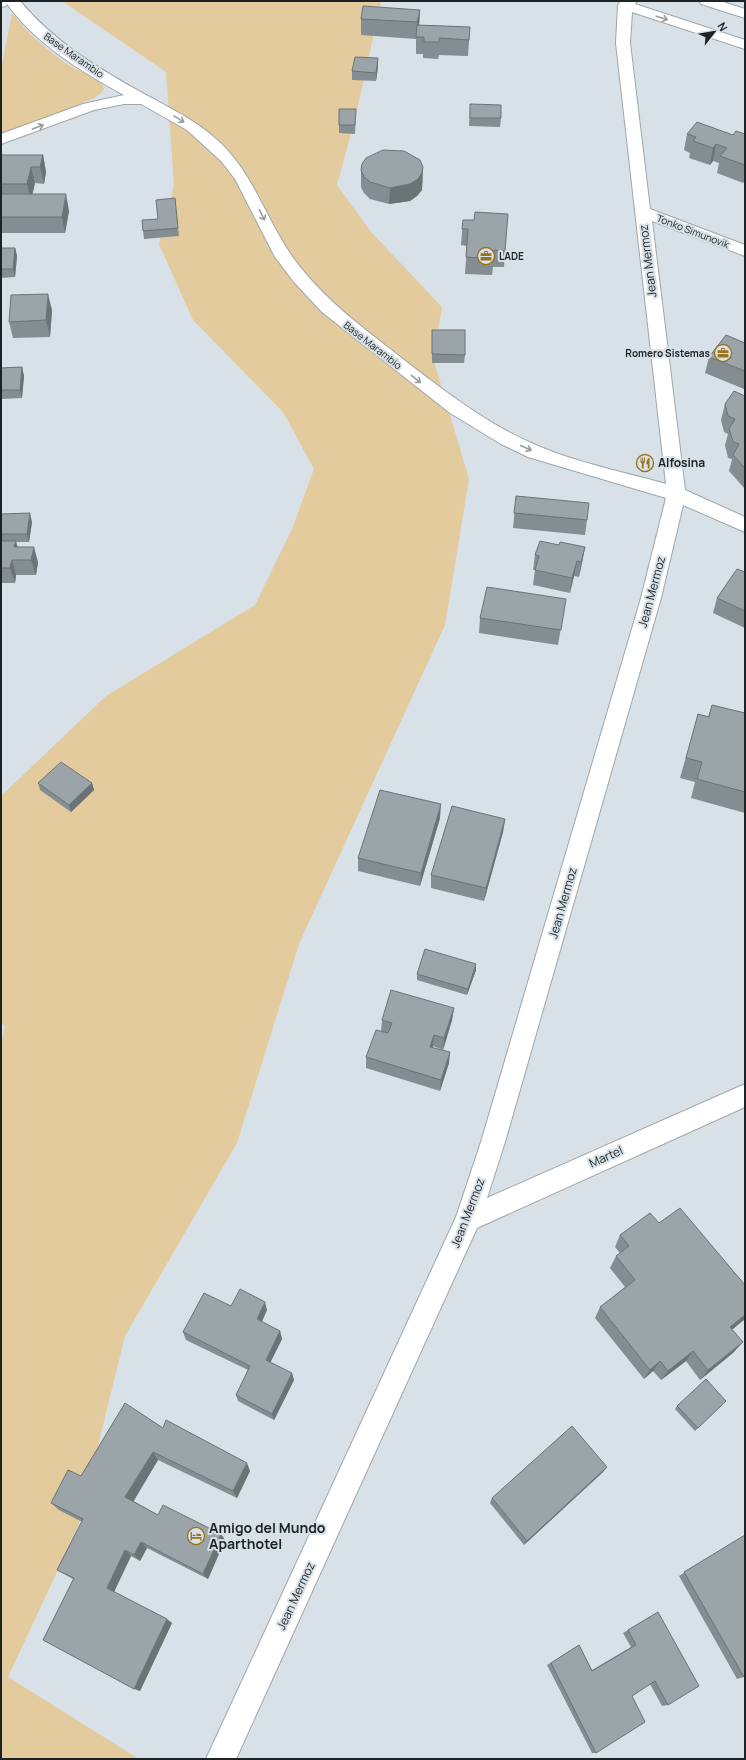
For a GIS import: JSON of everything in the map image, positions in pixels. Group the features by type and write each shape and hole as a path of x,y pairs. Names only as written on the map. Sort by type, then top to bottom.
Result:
{"street":[{"name":"Base Marambio","path":"12,1 36,27 61,48 144,101 192,127 222,153 236,168 281,252 304,284 335,315 434,393 507,440 534,452 676,494 745,525"},
{"path":"706,1 745,14"},
{"path":"628,3 745,45"},
{"name":"Jean Mermoz","path":"221,1759 468,1219 493,1142 651,598 676,494 623,43 628,3"},
{"name":"Base Marambio","path":"1,139 102,103 124,99 144,101"},
{"name":"Tonko Simunovik","path":"642,211 745,251"},
{"name":"Martel","path":"468,1219 745,1095"}],"shaded area":[{"path":"62,1 381,1 356,115 337,185 371,232 442,307 433,358 469,479 445,625 299,944 237,1143 125,1336 78,1527 8,1677 139,1759 1,1759 1,1045 5,1026 1,1023 1,796 106,696 255,605 292,529 314,469 283,412 193,320 159,244 174,186 166,72"},
{"path":"12,13 33,36 56,57 96,79 104,89 94,98 29,126 1,134 1,70"}],"building":[{"path":"363,6 420,10 417,22 361,19"},
{"path":"417,25 470,27 469,40 439,38 439,42 424,42 424,37 416,37"},
{"path":"355,57 378,58 376,73 352,71"},
{"path":"470,104 501,105 501,118 470,118"},
{"path":"339,109 356,109 355,125 339,125"},
{"path":"697,122 733,135 736,131 745,134 745,165 720,156 727,148 716,144 713,148 693,141 696,137 687,134"},
{"path":"383,150 404,151 420,160 423,167 422,173 418,179 410,184 390,188 370,182 364,177 361,170 362,164 366,158"},
{"path":"1,155 43,155 40,167 31,167 27,184 1,184"},
{"path":"1,194 66,194 62,217 1,217"},
{"path":"175,198 178,228 143,231 142,220 158,219 156,200"},
{"path":"475,212 508,214 505,251 494,250 494,259 466,257 468,229 462,229 463,220 474,220"},
{"path":"1,248 15,248 13,269 1,269"},
{"path":"48,294 46,320 9,322 11,295"},
{"path":"432,330 465,330 465,355 432,354"},
{"path":"726,335 745,343 745,371 709,357"},
{"path":"22,367 20,390 1,390 1,368"},
{"path":"734,391 745,396 745,468 733,455 739,444 733,442 729,429 735,419 728,416 725,404"},
{"path":"516,496 589,503 587,520 514,513"},
{"path":"30,513 27,534 1,534 1,514"},
{"path":"1,541 16,541 14,547 34,547 31,560 12,560 10,568 1,568"},
{"path":"540,541 559,545 560,542 585,547 581,562 577,561 572,578 535,570 539,556 535,555"},
{"path":"737,569 745,572 745,611 717,598"},
{"path":"487,587 566,599 561,630 480,618"},
{"path":"712,705 745,713 745,792 697,779 702,762 686,758 698,714 709,717"},
{"path":"61,762 92,783 69,805 38,783"},
{"path":"380,790 441,804 421,873 358,858"},
{"path":"452,806 505,819 486,888 431,875"},
{"path":"425,949 476,964 468,989 417,974"},
{"path":"391,990 454,1008 444,1038 434,1035 430,1047 450,1052 441,1080 366,1057 376,1030 388,1033 392,1023 382,1020"},
{"path":"680,1208 745,1285 745,1315 730,1327 743,1342 708,1370 693,1351 668,1371 660,1361 650,1370 600,1307 635,1280 616,1256 629,1246 620,1235 650,1213 659,1223"},
{"path":"240,1289 265,1302 257,1319 280,1331 266,1360 292,1373 272,1414 236,1395 250,1366 183,1332 204,1293 231,1306"},
{"path":"706,1379 726,1401 698,1428 677,1406"},
{"path":"125,1403 163,1428 166,1420 247,1463 233,1491 153,1452 125,1497 158,1515 163,1505 221,1534 203,1574 141,1542 134,1555 125,1550 107,1588 167,1619 134,1689 43,1640 74,1578 57,1570 83,1519 51,1503 68,1470 81,1476"},
{"path":"572,1426 607,1467 527,1541 492,1498"},
{"path":"745,1535 745,1676 744,1677 684,1572"},
{"path":"658,1612 699,1686 668,1705 655,1681 632,1696 645,1722 596,1753 551,1663 579,1645 592,1671 636,1645 628,1630"}],"place":[{"name":"LADE","path":"486,256"},
{"name":"Romero Sistemas","path":"723,353"},
{"name":"Alfosina","path":"645,463"},
{"name":"Amigo del Mundo Aparthotel","path":"196,1536"}]}
